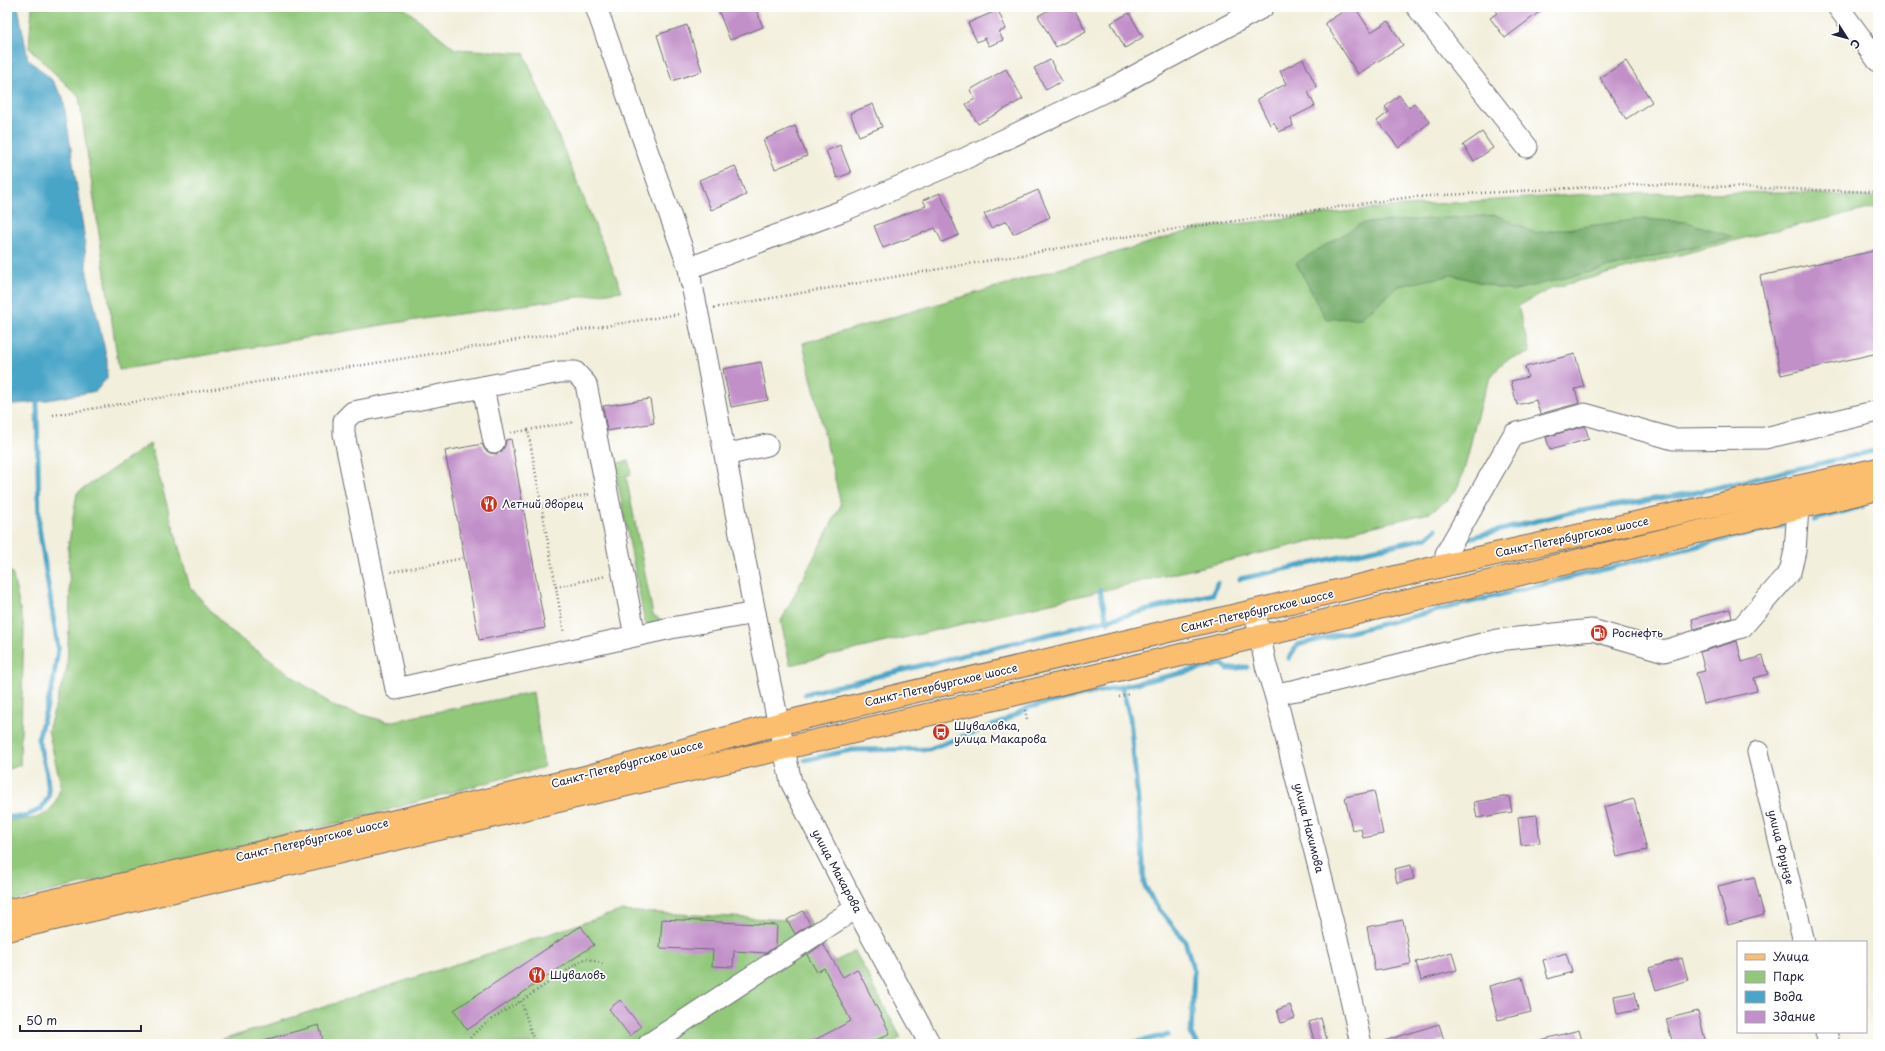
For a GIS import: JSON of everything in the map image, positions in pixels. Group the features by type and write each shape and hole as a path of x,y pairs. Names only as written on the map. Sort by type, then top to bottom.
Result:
{"main road":[{"name":"Санкт-Петербургское шоссе","path":"7,911 581,778 778,724 1255,612 1446,565 1878,469"},
{"name":"Санкт-Петербургское шоссе","path":"7,930 1260,637 1878,489"}],"street":[{"name":"улица Макарова","path":"596,7 689,268 778,724 791,782 856,908 930,1044"},
{"path":"689,268 842,211 964,159 1118,86 1263,7"},
{"path":"1417,7 1527,147"},
{"path":"1838,7 1878,61"},
{"path":"635,636 586,384 575,372 560,372 353,412 344,421 344,434 396,689 635,636 756,613"},
{"path":"483,387 494,439"},
{"path":"1446,565 1446,554 1514,434 1585,414 1673,439 1765,438 1878,412"},
{"path":"726,455 768,445"},
{"path":"1275,694 1297,690 1498,640 1592,630 1664,651 1742,627 1790,572 1795,552 1798,508"},
{"name":"улица Нахимова","path":"1255,612 1266,666 1275,694 1341,955 1361,1044"},
{"name":"улица Фрунзе","path":"1758,752 1804,941"},
{"path":"649,1044 856,908"},
{"path":"1826,1033 1829,1044"}],"path":[{"path":"53,415 698,311 1154,232 1411,197 1644,184 1878,192"},
{"path":"494,439 528,430 577,422"},
{"path":"528,430 567,651"},
{"path":"541,505 597,493"},
{"path":"396,571 464,558"},
{"path":"556,588 611,575"},
{"path":"1119,697 1129,694"},
{"path":"465,1044 476,1030 492,1018 521,1001 586,958 603,964"},
{"path":"521,1001 535,1044"}],"green space":[{"path":"32,7 403,7 455,49 524,53 622,291 388,324 119,370 79,97 29,48"},
{"path":"1795,192 1878,198 1878,207 1764,233 1552,288 1518,306 1530,353 1507,360 1494,373 1486,388 1480,405 1462,477 1453,495 1429,513 790,665 781,621 841,505 803,343 1200,228 1389,207 1589,194"},
{"path":"1496,215 1535,233 1641,219 1687,222 1733,237 1512,291 1452,275 1399,286 1361,318 1326,319 1296,263 1362,223"},
{"path":"150,444 190,587 227,629 335,707 388,722 533,692 544,767 359,818 7,902 7,821 36,818 49,812 56,801 61,786 48,730 67,668 70,596 68,548 77,493"},
{"path":"629,461 631,474 626,476 653,615 662,620 648,626 645,623 615,468 617,463"},
{"path":"7,566 13,576 24,628 20,765 7,770"},
{"path":"620,911 787,920 803,911 834,962 855,951 901,1038 889,1044 210,1044"}],"water":[{"path":"7,7 18,7 28,59 51,79 63,97 84,234 87,273 107,359 107,378 96,391 37,402 7,405"}],"building":[{"path":"717,7 755,7 763,27 730,40"},
{"path":"1054,7 1073,7 1086,31 1056,47 1038,16"},
{"path":"1350,7 1355,7 1371,32 1388,21 1403,45 1358,74 1325,23"},
{"path":"1492,7 1546,7 1505,38 1490,18 1497,13"},
{"path":"998,10 1006,29 999,32 1003,40 989,46 985,38 977,42 968,23"},
{"path":"1129,13 1143,37 1125,48 1111,23"},
{"path":"687,25 702,71 672,81 657,35"},
{"path":"1303,59 1317,88 1308,92 1315,106 1291,118 1293,126 1279,132 1274,122 1270,125 1257,99 1286,84 1280,71"},
{"path":"1050,60 1062,81 1046,90 1034,68"},
{"path":"1626,61 1652,102 1626,119 1600,78"},
{"path":"1006,69 1023,99 978,124 966,104 975,99 970,90"},
{"path":"1399,95 1409,108 1414,103 1430,122 1399,148 1377,121 1389,112 1385,107"},
{"path":"873,104 882,127 859,136 850,113"},
{"path":"795,126 807,156 775,169 763,140"},
{"path":"1482,132 1493,148 1474,161 1463,145"},
{"path":"840,145 851,173 837,178 826,151"},
{"path":"735,166 746,195 711,210 699,180"},
{"path":"1038,190 1050,217 1013,234 1007,221 991,228 984,214"},
{"path":"940,193 959,235 942,242 935,228 883,248 874,226 926,206 923,200"},
{"path":"1878,250 1878,353 1781,375 1760,276"},
{"path":"1575,354 1584,387 1575,389 1579,403 1540,414 1536,400 1517,405 1511,381 1528,377 1525,367"},
{"path":"761,362 768,400 731,407 723,369"},
{"path":"650,399 654,423 607,431 603,406"},
{"path":"1585,426 1589,439 1550,450 1546,437"},
{"name":"Летний дворец","path":"511,439 545,628 479,640 445,451 482,444 485,450 496,454 502,451 506,440"},
{"path":"1730,609 1732,618 1694,629 1692,619"},
{"path":"1737,641 1742,662 1763,656 1768,674 1754,678 1757,691 1704,704 1696,673 1705,671 1700,652"},
{"path":"1374,791 1383,834 1363,838 1361,828 1352,830 1345,797"},
{"path":"1509,796 1512,812 1477,818 1474,802"},
{"path":"1634,799 1647,850 1617,857 1604,807"},
{"path":"1537,815 1540,843 1521,845 1518,817"},
{"path":"1411,865 1414,879 1397,883 1394,869"},
{"path":"1754,877 1764,915 1728,925 1718,886"},
{"path":"803,911 810,924 795,934 787,920"},
{"path":"662,919 777,925 776,946 766,953 734,951 733,967 712,966 713,950 660,948"},
{"path":"1403,920 1411,964 1375,971 1367,927"},
{"path":"581,926 594,945 467,1030 454,1010"},
{"path":"823,944 843,977 857,969 890,1033 870,1044 807,1044 851,1021 824,968 817,972 807,955"},
{"path":"1452,952 1457,970 1421,980 1416,962"},
{"path":"1566,953 1572,972 1548,979 1543,960"},
{"path":"1682,958 1688,980 1656,990 1649,968"},
{"path":"1522,977 1531,1012 1498,1020 1489,986"},
{"path":"1635,992 1638,1010 1617,1014 1614,996"},
{"path":"620,1000 641,1027 630,1036 609,1009"},
{"path":"1290,1005 1295,1018 1281,1023 1277,1010"},
{"path":"1698,1011 1706,1044 1673,1044 1666,1019"},
{"path":"1321,1018 1328,1044 1315,1044 1309,1022"},
{"path":"1439,1024 1444,1040 1431,1044 1385,1044 1384,1041"},
{"path":"319,1025 324,1044 264,1044 264,1040"},
{"path":"1579,1030 1583,1044 1542,1044 1541,1040"}],"waterway":[{"path":"7,817 23,817 41,809 49,796 47,774 38,739 53,684 58,648 39,527 37,402"},
{"path":"1469,538 1568,513 1698,492 1878,450"},
{"path":"1814,520 1863,506"},
{"path":"1289,658 1297,645 1783,525"},
{"path":"1240,579 1426,538 1436,529"},
{"path":"1108,622 1107,620 1213,594 1217,583"},
{"path":"805,694 1107,620 1100,590"},
{"path":"805,760 851,750 929,749 1000,723 1030,707 1222,664 1228,669 1247,667"},
{"path":"1122,687 1130,718 1142,844 1144,884 1154,903 1185,941 1194,971 1191,1035 1197,1044"},
{"path":"1128,1044 1168,1035"}],"place":[{"name":"Летний дворец","path":"489,504"},
{"name":"Роснефть","path":"1599,633"},
{"name":"Шуваловка, улица Макарова","path":"941,732"},
{"name":"Шуваловъ","path":"537,975"}]}
